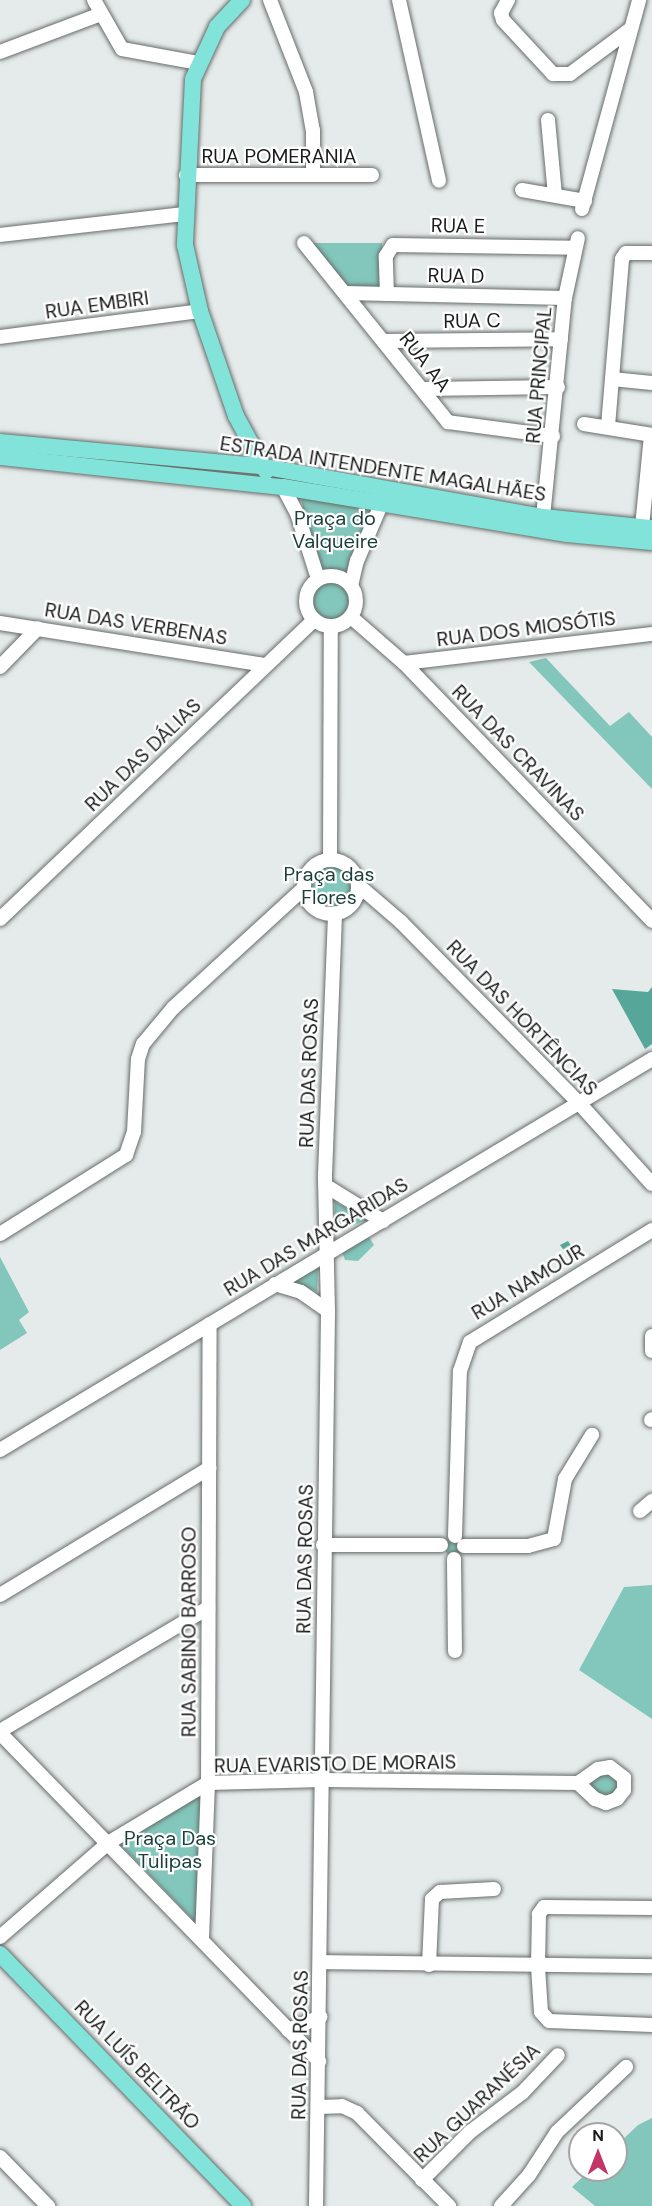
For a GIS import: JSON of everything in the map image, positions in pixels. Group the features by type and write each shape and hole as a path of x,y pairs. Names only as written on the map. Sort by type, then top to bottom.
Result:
{"main road":[{"path":"242,0 217,27 198,63 191,99 184,214 189,270 200,311 236,416 260,466 284,487"},
{"name":"ESTRADA INTENDENTE MAGALHÃES","path":"0,442 260,466 543,517 647,527"},
{"name":"ESTRADA INTENDENTE MAGALHÃES","path":"0,457 284,487 567,534 652,542"},
{"name":"RUA LUÍS BELTRÃO","path":"0,1954 243,2206"}],"street":[{"path":"94,0 122,49 198,63"},
{"path":"270,0 306,92 313,175"},
{"path":"399,0 439,181"},
{"path":"508,0 501,12 503,20 553,74 570,74 629,30"},
{"path":"522,190 555,195 583,205 639,0"},
{"path":"0,52 100,14"},
{"path":"548,120 555,195"},
{"name":"RUA POMERANIA","path":"186,176 372,176"},
{"path":"0,235 184,214"},
{"name":"RUA AA","path":"304,243 441,414 455,426 553,436"},
{"name":"RUA E","path":"387,294 386,256 393,245 576,243"},
{"name":"RUA PRINCIPAL","path":"543,517 558,387 561,339 576,243"},
{"path":"608,426 623,256 652,253"},
{"name":"RUA D","path":"345,294 566,298"},
{"name":"RUA EMBIRI","path":"0,337 200,311"},
{"name":"RUA C","path":"384,341 561,339"},
{"path":"612,379 652,383"},
{"path":"423,389 558,387"},
{"path":"584,424 608,426 652,435 647,527"},
{"path":"351,586 339,577 318,579 306,595 306,609 314,620 331,627 351,617 357,605 351,586 357,561 381,502 375,485"},
{"path":"284,487 297,513 318,579"},
{"name":"RUA DAS CRAVINAS","path":"351,617 404,663 652,921"},
{"name":"RUA DAS DÁLIAS","path":"0,919 314,620"},
{"name":"RUA DAS VERBENAS","path":"0,623 266,665"},
{"path":"330,859 331,627"},
{"path":"0,667 38,628"},
{"name":"RUA DOS MIOSÓTIS","path":"404,663 652,634"},
{"path":"0,1234 126,1155 132,1146 138,1059 143,1044 173,1008 304,888 311,868 330,859 352,869 358,885 352,904 335,914 317,910 304,888"},
{"name":"RUA DAS HORTÊNCIAS","path":"358,885 401,922 579,1103 652,1184"},
{"name":"RUA DAS ROSAS","path":"316,2206 323,1780 323,1545 328,1311 326,1186 335,914"},
{"name":"RUA DAS MARGARIDAS","path":"0,1450 652,1059"},
{"path":"326,1186 383,1221"},
{"name":"RUA NAMOUR","path":"459,1541 460,1371 470,1342 480,1332 652,1230"},
{"path":"275,1284 308,1296 328,1311"},
{"name":"RUA SABINO BARROSO","path":"202,1939 208,1784 210,1324"},
{"path":"652,1336 652,1351"},
{"path":"453,1559 444,1555 441,1545 444,1539 528,1546 554,1539 565,1479 592,1435"},
{"path":"0,1595 210,1468"},
{"path":"639,1511 652,1501"},
{"path":"453,1559 462,1553 459,1541"},
{"path":"323,1545 441,1545"},
{"path":"453,1559 455,1651"},
{"path":"208,1608 0,1732 319,2061"},
{"name":"RUA EVARISTO DE MORAIS","path":"0,1937 108,1843 208,1784 323,1780 578,1783"},
{"path":"429,1965 432,1899 440,1892 494,1889"},
{"path":"652,1908 544,1907 539,1914 538,1967 541,2012 549,2021 652,2025"},
{"path":"320,1962 538,1967 652,1966"},
{"path":"288,2030 320,2017"},
{"name":"RUA GUARANÉSIA","path":"422,2180 470,2132 522,2093 558,2055"},
{"path":"501,2206 529,2175 557,2132 626,2067"},
{"name":"RUA GUARANÉSIA","path":"318,2107 342,2106 357,2113 449,2206"},
{"path":"0,2157 48,2206"}],"green space":[{"path":"309,243 382,243 382,290 347,291"},
{"name":"Praça do Valqueire","path":"301,498 374,505 347,613 330,621 314,611 313,593 319,585"},
{"path":"546,658 610,726 629,712 652,737 652,789 529,662"},
{"name":"Praça das Flores","path":"329,862 346,869 353,886 346,903 329,910 312,903 305,886 312,869"},
{"path":"335,1202 369,1219 334,1233"},
{"path":"365,1231 374,1245 358,1261 345,1260 340,1246"},
{"path":"0,1257 29,1312 19,1320 27,1333 0,1350"},
{"path":"318,1268 317,1292 294,1281"},
{"path":"450,1540 456,1540 461,1548 459,1554 450,1556 445,1551 445,1545"},
{"path":"652,1585 652,1719 579,1670 624,1587"},
{"path":"603,1770 618,1775 620,1791 606,1799 592,1790 591,1781"},
{"name":"Praça Das Tulipas","path":"205,1791 199,1926 117,1841"},
{"path":"652,2118 652,2206 595,2206 572,2187 577,2182 628,2182 628,2135 638,2125"}],"shaded area":[{"path":"652,987 652,1044 645,1049 612,989 648,992"},
{"path":"568,1241 577,1255 570,1259 560,1245"}]}
